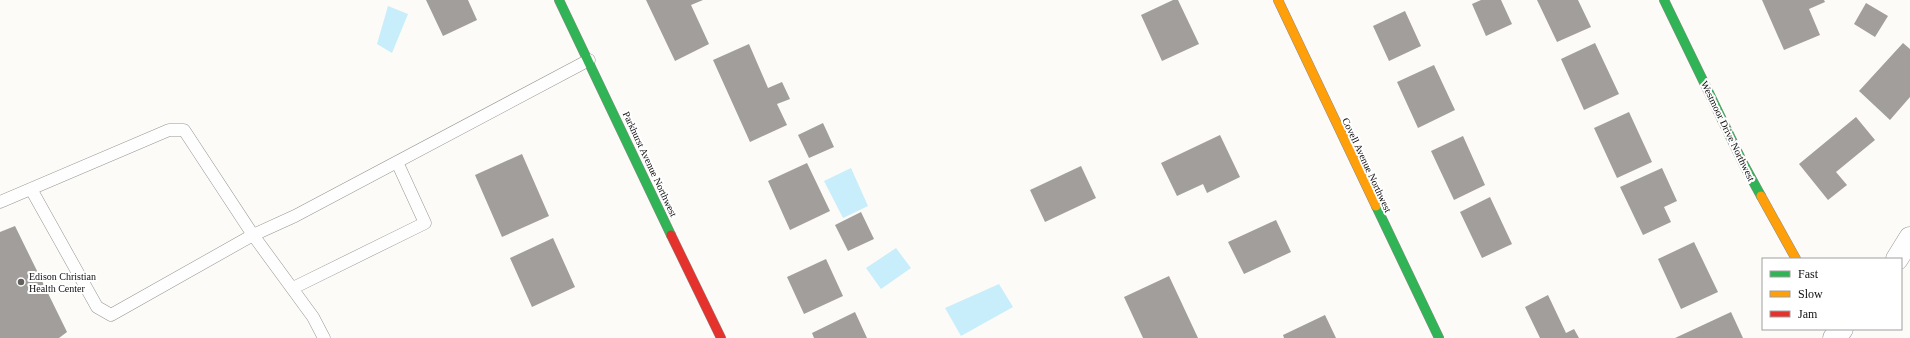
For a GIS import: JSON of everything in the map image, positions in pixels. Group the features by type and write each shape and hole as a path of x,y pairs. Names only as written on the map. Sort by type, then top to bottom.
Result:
{"street":[{"name":"Parkhurst Avenue Northwest","path":"559,0 721,338"},
{"name":"Covell Avenue Northwest","path":"1278,0 1439,338"},
{"name":"Westmoor Drive Northwest","path":"1664,0 1743,164 1795,258"},
{"path":"1898,258 1910,238"}],"lane":[{"path":"31,189 97,307 111,315 254,235 294,216 589,60"},
{"path":"0,202 169,130 184,130 254,235 313,317 324,338"},
{"path":"293,288 425,223 397,162"}],"water":[{"path":"388,6 408,14 392,53 377,44"},
{"path":"851,168 868,206 843,218 824,181"},
{"path":"896,248 911,268 881,289 866,268"},
{"path":"999,284 1013,307 961,336 945,308"}],"building":[{"path":"426,0 468,0 477,20 443,36"},
{"path":"646,0 703,0 691,5 709,44 675,61"},
{"path":"1173,0 1178,0 1199,44 1162,61 1141,15"},
{"path":"1481,0 1501,0 1512,24 1486,36 1472,4"},
{"path":"1537,0 1578,0 1591,27 1557,42"},
{"path":"1762,0 1824,0 1825,2 1809,9 1820,35 1784,50"},
{"path":"1866,3 1888,16 1875,37 1854,24"},
{"path":"1405,11 1421,46 1389,61 1373,26"},
{"path":"1595,43 1619,94 1584,110 1561,59"},
{"path":"1903,43 1910,49 1910,97 1890,120 1859,91"},
{"path":"749,44 768,88 782,82 790,99 777,104 787,125 750,142 713,60"},
{"path":"1434,65 1455,110 1418,128 1397,82"},
{"path":"1629,112 1652,162 1617,178 1594,128"},
{"path":"1856,117 1875,140 1836,172 1847,185 1828,200 1799,164"},
{"path":"823,123 834,147 809,158 798,135"},
{"path":"1220,135 1240,177 1207,193 1203,184 1177,196 1161,163"},
{"path":"1463,136 1485,185 1454,200 1431,151"},
{"path":"522,154 549,216 502,237 475,175"},
{"path":"807,163 830,211 790,230 768,181"},
{"path":"1081,166 1096,198 1045,222 1030,190"},
{"path":"1662,168 1677,201 1664,207 1671,222 1643,235 1620,187"},
{"path":"1490,197 1512,244 1482,258 1460,212"},
{"path":"861,212 874,239 848,251 835,225"},
{"path":"1276,220 1291,252 1244,274 1228,242"},
{"name":"Edison Christian Health Center","path":"15,226 67,332 59,338 0,338 0,232"},
{"path":"553,238 575,287 532,307 510,258"},
{"path":"1694,242 1718,292 1681,309 1658,259"},
{"path":"826,259 843,296 804,314 787,277"},
{"path":"1169,276 1198,338 1143,338 1124,297"},
{"path":"1548,295 1566,333 1574,329 1579,338 1540,338 1525,307"},
{"path":"855,312 867,338 814,338 812,333"},
{"path":"1731,312 1743,338 1675,338"},
{"path":"1325,315 1336,338 1284,338 1283,335"}],"traffic: fast":[{"path":"559,0 671,235"},
{"path":"1664,0 1743,163 1761,196"},
{"path":"1376,206 1439,338"}],"traffic: slow":[{"path":"1278,0 1376,206"},
{"path":"1761,196 1795,258"}],"traffic: jam":[{"path":"671,235 721,338"}],"place":[{"name":"Edison Christian Health Center","path":"21,282"}]}
